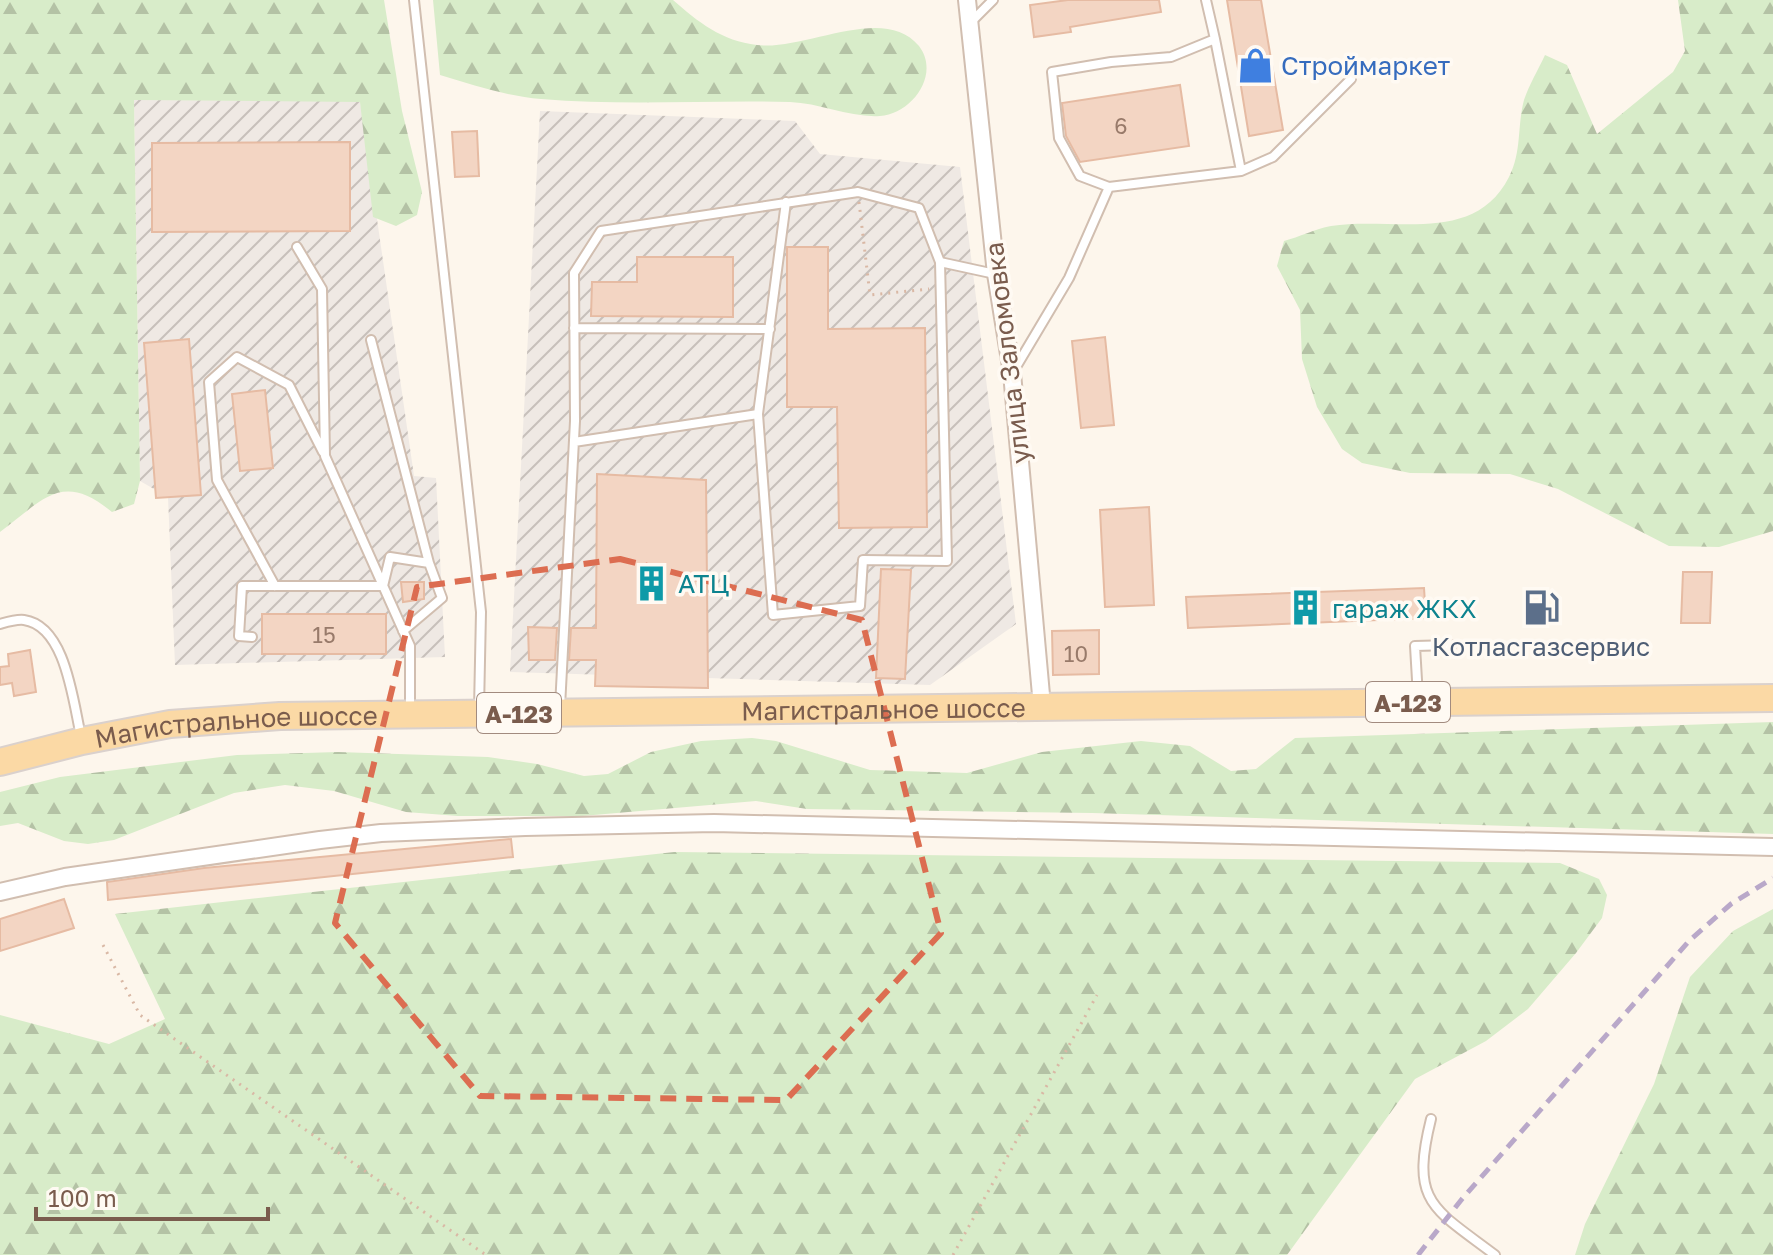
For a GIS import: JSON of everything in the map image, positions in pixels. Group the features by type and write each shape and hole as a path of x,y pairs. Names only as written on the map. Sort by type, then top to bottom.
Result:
{"main road":[{"name":"Магистральное шоссе","path":"0,762 82,741 170,724 280,716 1773,698"}],"street":[{"name":"улица Заломовка","path":"967,0 996,274 1012,373 1042,706"},
{"path":"0,892 78,875 320,840 381,833 525,827 730,823 1773,847"}],"lane":[{"path":"414,0 481,612 479,714"},
{"path":"970,23 993,0"},
{"path":"1206,0 1241,171"},
{"path":"1215,39 1171,57 1111,62 1052,72 1059,138 1080,176 1109,187 1241,171 1273,157 1351,79"},
{"path":"1012,373 1069,278 1109,187"},
{"path":"560,712 574,442 574,273 601,231 786,202 858,192 919,208 940,262 947,561 863,560 860,606 773,615 758,414 786,202"},
{"path":"297,247 322,289 325,456"},
{"path":"940,262 996,274"},
{"path":"574,328 770,329"},
{"path":"371,340 429,563 442,598 403,631"},
{"path":"275,586 217,480 209,382 237,357 289,385 325,456 410,646 410,715"},
{"path":"574,442 758,414"},
{"path":"383,586 390,557 429,563"},
{"path":"252,637 239,636 242,586 383,586"},
{"path":"0,624 22,619 41,626 60,649 82,741"},
{"path":"1418,702 1415,646 1452,645"},
{"path":"1431,1119 1423,1153 1423,1185 1429,1202 1495,1255"}],"path":[{"path":"858,192 870,295 940,288"},
{"path":"103,945 140,1015 486,1255"},
{"path":"953,1255 1097,995"}],"highlighted area":[{"path":"620,559 862,620 941,933 786,1100 480,1096 335,923 417,587"}],"shaded area":[{"path":"134,100 360,101 414,476 436,478 445,657 175,665 168,497 140,481"},
{"path":"540,111 795,121 820,154 960,167 1016,624 930,685 510,672"}],"green space":[{"path":"0,0 384,0 402,111 422,192 417,215 396,226 373,217 360,102 134,100 140,481 134,504 112,512 80,493 54,494 0,532"},
{"path":"433,0 673,0 711,29 757,45 798,42 865,28 886,29 904,34 919,46 927,69 925,80 912,101 891,114 880,116 790,102 603,102 528,98 440,75"},
{"path":"1678,0 1773,0 1773,531 1719,547 1669,546 1558,489 1510,474 1410,473 1362,463 1342,449 1317,407 1302,359 1300,310 1277,266 1284,241 1331,226 1430,224 1475,212 1494,199 1509,177 1516,158 1524,100 1545,55 1567,65 1597,134 1673,72 1685,51"},
{"path":"1773,722 1773,834 1092,813 807,809 756,801 582,816 458,816 406,812 334,791 285,785 234,793 114,840 88,844 64,841 18,823 0,826 0,792 60,777 237,755 338,752 488,757 537,764 584,776 608,774 651,752 701,741 752,738 776,741 870,770 967,773 1042,752 1141,741 1190,746 1231,771 1256,769 1295,738"},
{"path":"674,852 1560,863 1599,879 1607,895 1602,918 1528,1009 1486,1041 1415,1079 1287,1255 0,1255 0,1015 109,1044 165,1019 115,914"},
{"path":"1773,909 1773,1255 1575,1255 1585,1224 1654,1084 1690,977 1733,931"}],"building":[{"path":"1068,0 1159,0 1161,12 1070,27 1071,32 1034,37 1030,5"},
{"name":"Строймаркет","path":"1227,0 1261,0 1283,130 1249,136"},
{"path":"1180,85 1189,146 1080,162 1066,136 1062,103"},
{"path":"477,131 479,176 455,177 452,132"},
{"path":"350,142 350,231 152,232 152,143"},
{"path":"787,247 828,247 828,329 925,328 927,527 839,528 837,407 787,407"},
{"path":"637,257 733,257 733,317 591,316 592,282 637,282"},
{"path":"1105,337 1114,425 1081,428 1072,341"},
{"path":"189,339 201,495 156,498 144,343"},
{"path":"265,390 273,468 240,471 232,394"},
{"name":"АТЦ","path":"597,474 706,480 708,688 595,686 596,660 569,660 571,628 596,628"},
{"path":"1149,507 1154,605 1105,607 1100,510"},
{"path":"881,569 911,570 905,679 876,678"},
{"path":"1683,572 1712,572 1710,623 1681,623"},
{"path":"401,582 424,582 424,599 403,602"},
{"name":"гараж ЖКХ","path":"1424,588 1426,618 1188,628 1186,597"},
{"path":"262,614 386,614 386,654 262,654"},
{"path":"528,627 557,628 555,660 529,660"},
{"path":"1099,630 1099,674 1053,675 1052,631"},
{"path":"30,650 36,692 14,696 12,683 0,685 0,667 9,666 8,654"},
{"path":"511,839 513,857 108,900 107,882 204,868"},
{"path":"64,899 74,928 0,951 0,919"}],"railway":[{"path":"1418,1255 1462,1199 1690,940 1731,904 1773,878"}],"place":[{"name":"Строймаркет","path":"1255,65"},
{"name":"АТЦ","path":"652,583"},
{"name":"Котласгазсервис","path":"1541,607"},
{"name":"гараж ЖКХ","path":"1306,608"}]}
